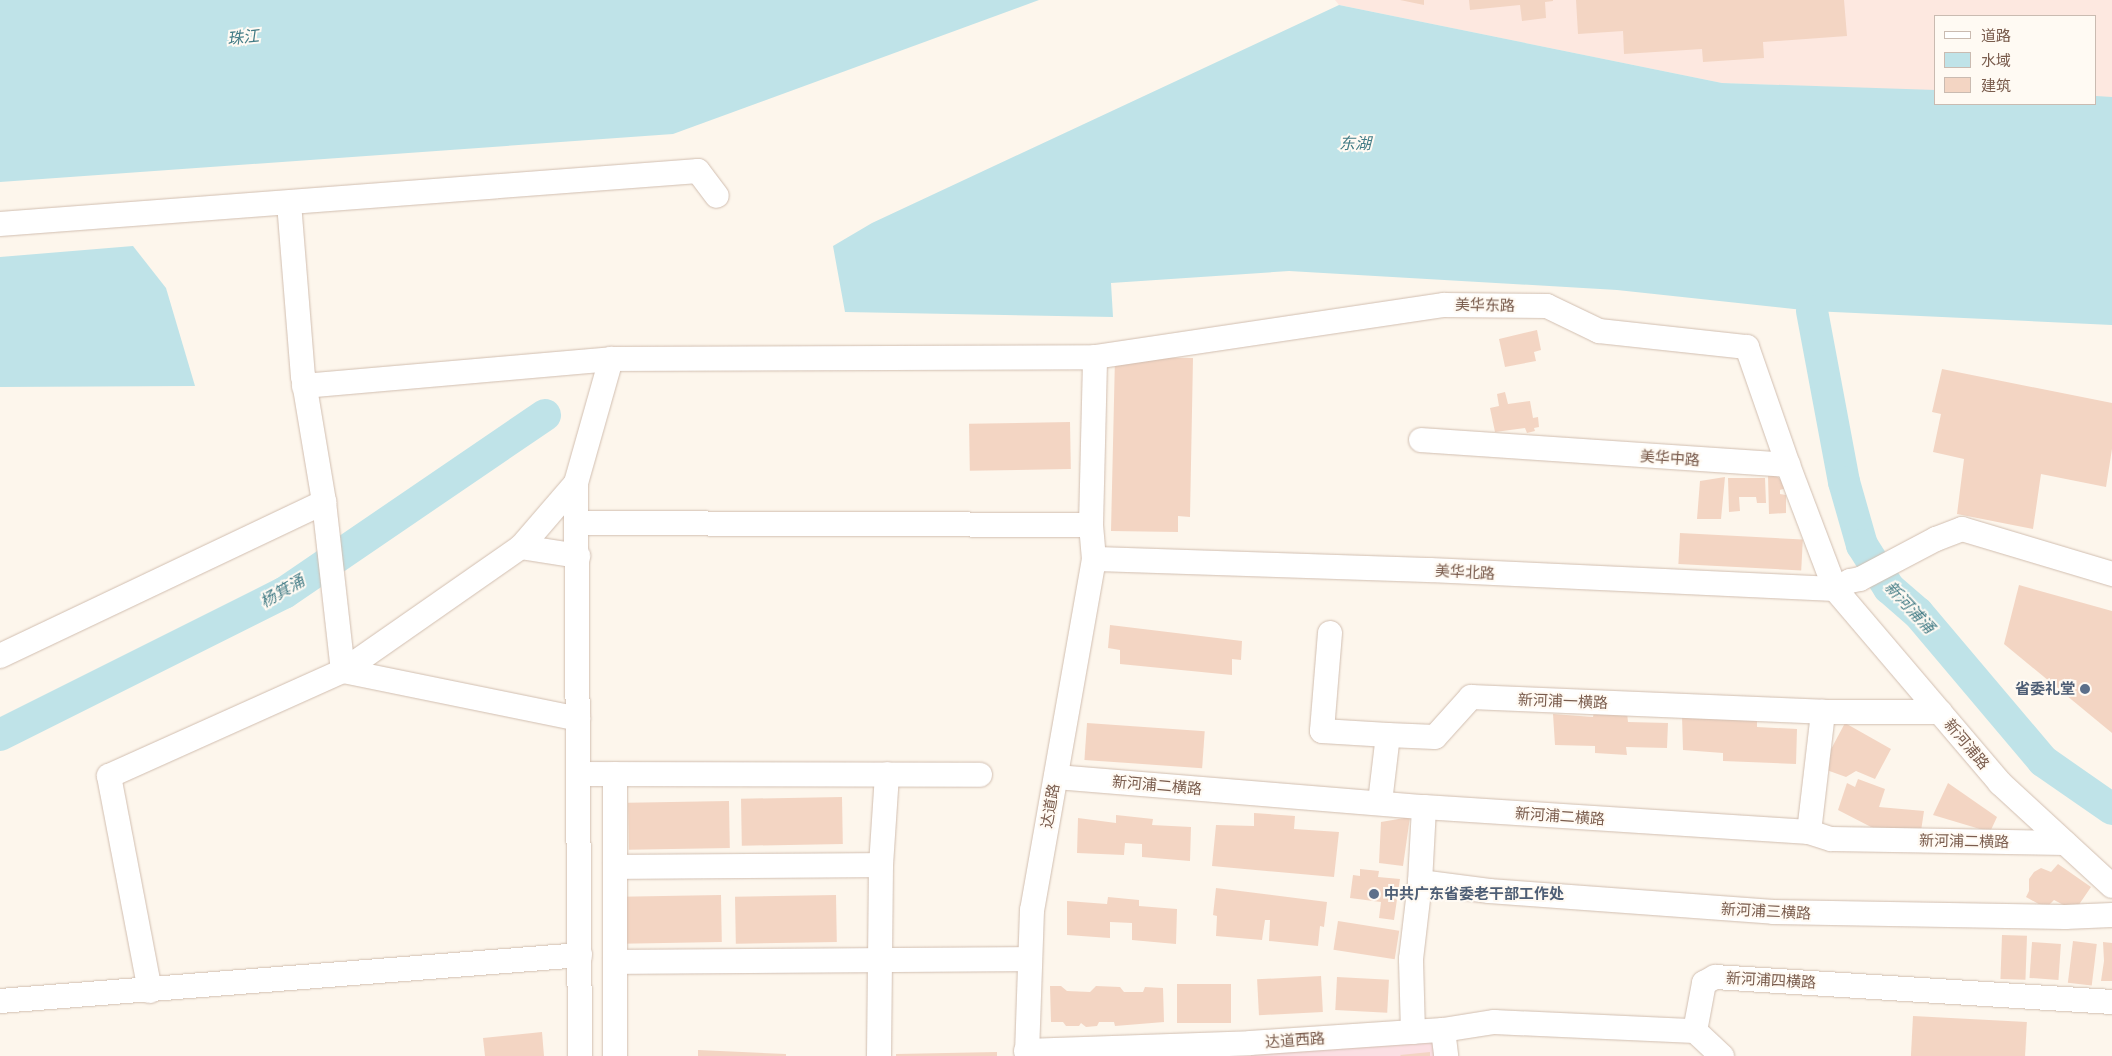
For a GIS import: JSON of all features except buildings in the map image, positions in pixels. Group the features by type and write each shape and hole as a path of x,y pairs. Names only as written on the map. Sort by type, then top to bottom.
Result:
{"street":[{"path":"0,224 698,171 718,196"},
{"path":"289,203 304,386 324,502 343,671"},
{"name":"美华东路","path":"1095,357 1444,305 1547,306 1599,331 1747,348 1788,466"},
{"path":"304,386 611,359 1095,357"},
{"name":"达道路","path":"1027,1053 1032,910 1094,559 1091,525 1095,357"},
{"path":"580,1056 576,483 611,359"},
{"name":"美华中路","path":"1421,440 1788,466"},
{"path":"1788,466 1835,588 1860,580 1936,539 1962,529 2112,574"},
{"path":"150,991 109,776 343,671 521,547 576,483"},
{"path":"0,656 324,502"},
{"path":"577,524 1091,525"},
{"path":"521,547 578,556"},
{"name":"美华北路","path":"1094,559 1430,570 1835,588"},
{"name":"新河浦路","path":"1835,588 2000,783 2112,886"},
{"path":"1330,633 1322,731 1388,735 1380,802"},
{"path":"343,671 578,719"},
{"name":"新河浦一横路","path":"1388,735 1435,737 1471,697 1823,712"},
{"path":"1809,832 1823,712 1940,712"},
{"path":"578,774 980,775"},
{"path":"615,774 615,1056"},
{"path":"878,1056 881,865 887,774"},
{"name":"新河浦二横路","path":"1056,777 1424,807 1809,832 1831,839 2065,843"},
{"path":"1424,807 1420,882 1412,959 1413,1032 1443,1030 1494,1022 1695,1031 1722,1056"},
{"path":"615,867 881,865"},
{"name":"新河浦三横路","path":"1420,882 1489,891 1773,912 2065,918 2112,915"},
{"path":"0,1001 150,991 580,955"},
{"path":"615,962 1030,959"},
{"name":"新河浦四横路","path":"1695,1031 1704,982 1715,977 2112,1002"},
{"path":"1443,1030 1446,1056"},
{"name":"达道西路","path":"1027,1053 1250,1043 1413,1032"}],"shaded area":[{"path":"1335,0 2112,0 2112,97 2097,97 2097,15 1934,15 1934,91 1722,83 1339,5"},
{"path":"1437,1037 1438,1056 1229,1056 1229,1050"}],"water":[{"name":"珠江","path":"0,0 1039,0 673,134 0,182"},
{"name":"东湖","path":"1339,5 1722,83 1934,90 1934,105 2097,105 2097,96 2112,97 2112,325 1812,311 1617,290 1289,271 1111,283 1113,317 845,312 833,246 872,223"},
{"path":"133,246 166,288 195,386 0,387 0,257"}],"waterway":[{"name":"新河浦涌","path":"1812,311 1844,482 1862,545 1889,588 1918,613 2043,761 2112,809"},
{"name":"杨箕涌","path":"0,735 284,593 545,415"}],"place":[{"name":"省委礼堂","path":"2085,689"},
{"name":"中共广东省委老干部工作处","path":"1374,894"}]}
